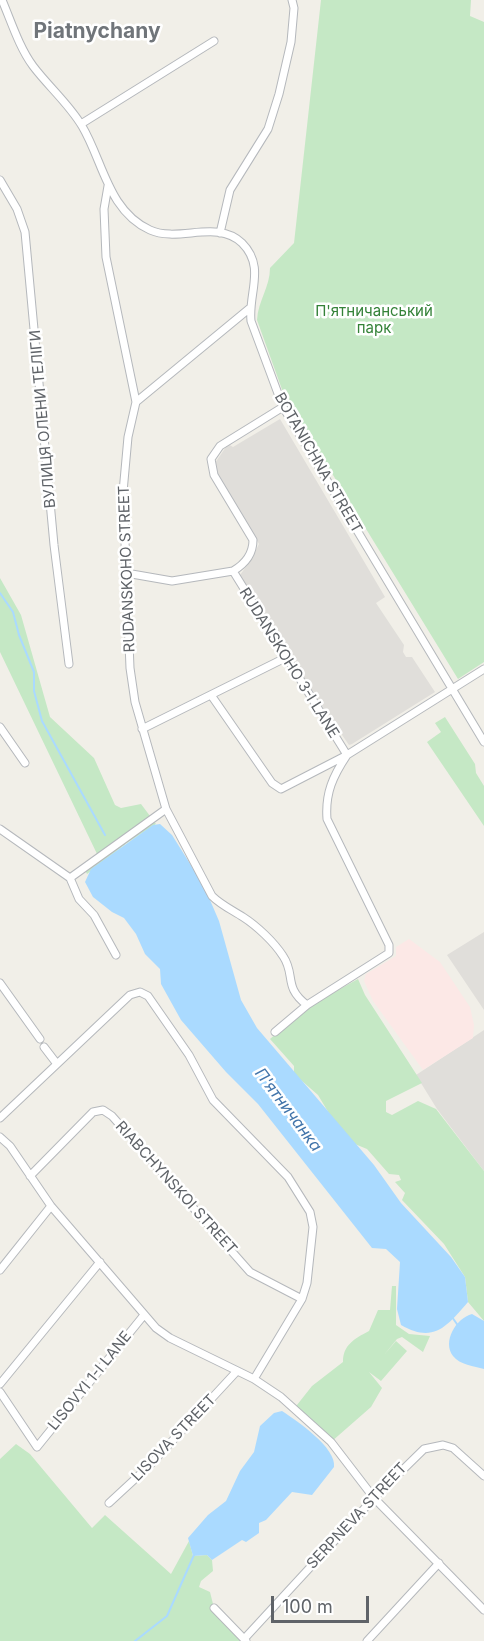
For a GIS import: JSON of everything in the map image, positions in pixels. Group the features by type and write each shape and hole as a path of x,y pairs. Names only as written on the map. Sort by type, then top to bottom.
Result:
{"street":[{"path":"2,0 31,63 81,124 108,186 125,211 150,230 173,234 220,232 230,190 268,129 279,94 291,42 294,8 292,0"},
{"path":"81,124 214,41"},
{"name":"ВУЛИЦЯ ОЛЕНИ ТЕЛІГИ","path":"0,180 17,209 25,232 54,545 69,664"},
{"name":"RUDANSKOHO STREET","path":"108,186 104,209 106,257 136,402 128,437 123,492 130,668 142,729 166,809 212,896 220,904 244,918 284,957 289,967 289,981 293,991 307,1005"},
{"name":"BOTANICHNA STREET","path":"220,232 242,243 253,261 256,283 250,308 251,321 283,407 484,742"},
{"path":"136,402 250,308"},
{"path":"233,571 247,560 253,548 253,540 214,475 211,459 220,446 283,407"},
{"name":"RUDANSKOHO 3-I LANE","path":"126,573 172,581 233,571 347,755"},
{"path":"142,729 285,658"},
{"path":"211,695 276,788 288,787 347,755 484,669"},
{"path":"0,727 25,763"},
{"path":"275,1032 307,1005 389,953 389,945 327,819 326,798 333,775 347,755"},
{"path":"70,878 166,809"},
{"path":"0,829 70,878 79,899 94,915 116,955"},
{"path":"0,983 40,1039"},
{"path":"0,1118 130,995 140,992 158,1009 189,1055 213,1100 288,1177 310,1212 313,1227 307,1283 302,1299 254,1379"},
{"path":"45,1047 57,1064"},
{"name":"RIABCHYNSKOI STREET","path":"30,1176 93,1112 103,1110 250,1272 302,1299"},
{"path":"0,1137 10,1146 51,1206 144,1315 170,1338 254,1379 281,1397 328,1439 374,1498 484,1610"},
{"path":"0,1270 51,1206"},
{"path":"0,1384 100,1262"},
{"name":"LISOVYI 1-I LANE","path":"0,1392 37,1447 144,1315"},
{"name":"LISOVA STREET","path":"109,1503 149,1466 237,1371"},
{"name":"SERPNEVA STREET","path":"245,1640 415,1454 433,1445 453,1448 484,1476"},
{"path":"370,1640 439,1563"},
{"path":"214,1608 245,1640"}],"shaded area":[{"path":"280,419 385,597 376,603 404,645 403,652 406,657 412,657 435,692 349,745 300,674 240,575 259,544 218,475 215,463 228,444 233,447"},
{"path":"484,932 484,1010 447,955"},
{"path":"409,939 440,962 470,1007 474,1025 473,1038 423,1070 373,1001 364,981 366,974 396,956 396,947"},
{"path":"484,1030 484,1171 437,1109 416,1075"}],"green space":[{"name":"П'ятничанський парк","path":"321,0 471,0 470,16 484,22 484,662 458,679 284,395 257,320 270,268 294,243"},
{"path":"0,578 21,615 50,717 94,758 115,805 121,808 141,804 156,824 87,874 84,868 98,856 0,652"},
{"path":"445,717 475,764 476,773 484,786 484,826 427,742 441,732 435,723"},
{"path":"358,979 365,995 422,1083 386,1101 386,1112 392,1115 418,1101 436,1109 484,1171 484,1321 468,1302 465,1277 444,1244 402,1200 405,1193 395,1182 401,1180 399,1175 389,1174 367,1149 345,1140 318,1095 294,1074 294,1066 270,1039 312,1006"},
{"path":"392,1286 396,1286 396,1325 409,1334 430,1336 423,1352 402,1337 397,1339 384,1355 396,1341 407,1351 381,1381 369,1372 382,1388 371,1407 331,1442 293,1410 312,1386 343,1362 347,1347 369,1331 378,1310 390,1310"},
{"path":"16,1444 30,1454 92,1528 105,1515 171,1574 189,1541 193,1556 207,1555 212,1560 213,1571 201,1581 199,1587 210,1592 214,1608 246,1641 0,1641 0,1459"}],"water":[{"path":"160,824 172,835 204,886 219,921 241,1000 257,1028 374,1165 401,1203 451,1257 465,1277 468,1302 439,1330 422,1333 401,1325 397,1309 400,1262 386,1249 372,1248 258,1104 226,1072 181,1020 161,984 160,969 145,954 136,934 124,918 93,897 85,882 91,869 153,825"},
{"path":"472,1314 484,1321 484,1369 459,1361 450,1350 452,1331 461,1320"},
{"path":"282,1411 306,1428 323,1444 333,1460 334,1467 312,1495 292,1492 266,1520 259,1523 259,1533 246,1542 242,1540 212,1560 207,1555 193,1556 188,1538 208,1515 226,1501 240,1471 254,1452 260,1426 274,1413"}],"waterway":[{"name":"П'ятничанка","path":"0,593 13,612 19,635 34,672 34,691 42,721 105,835"},
{"name":"П'ятничанка","path":"452,1317 459,1327"},
{"path":"135,1641 167,1616 194,1555"}],"district":[{"name":"Piatnychany","path":"97,32"}]}
